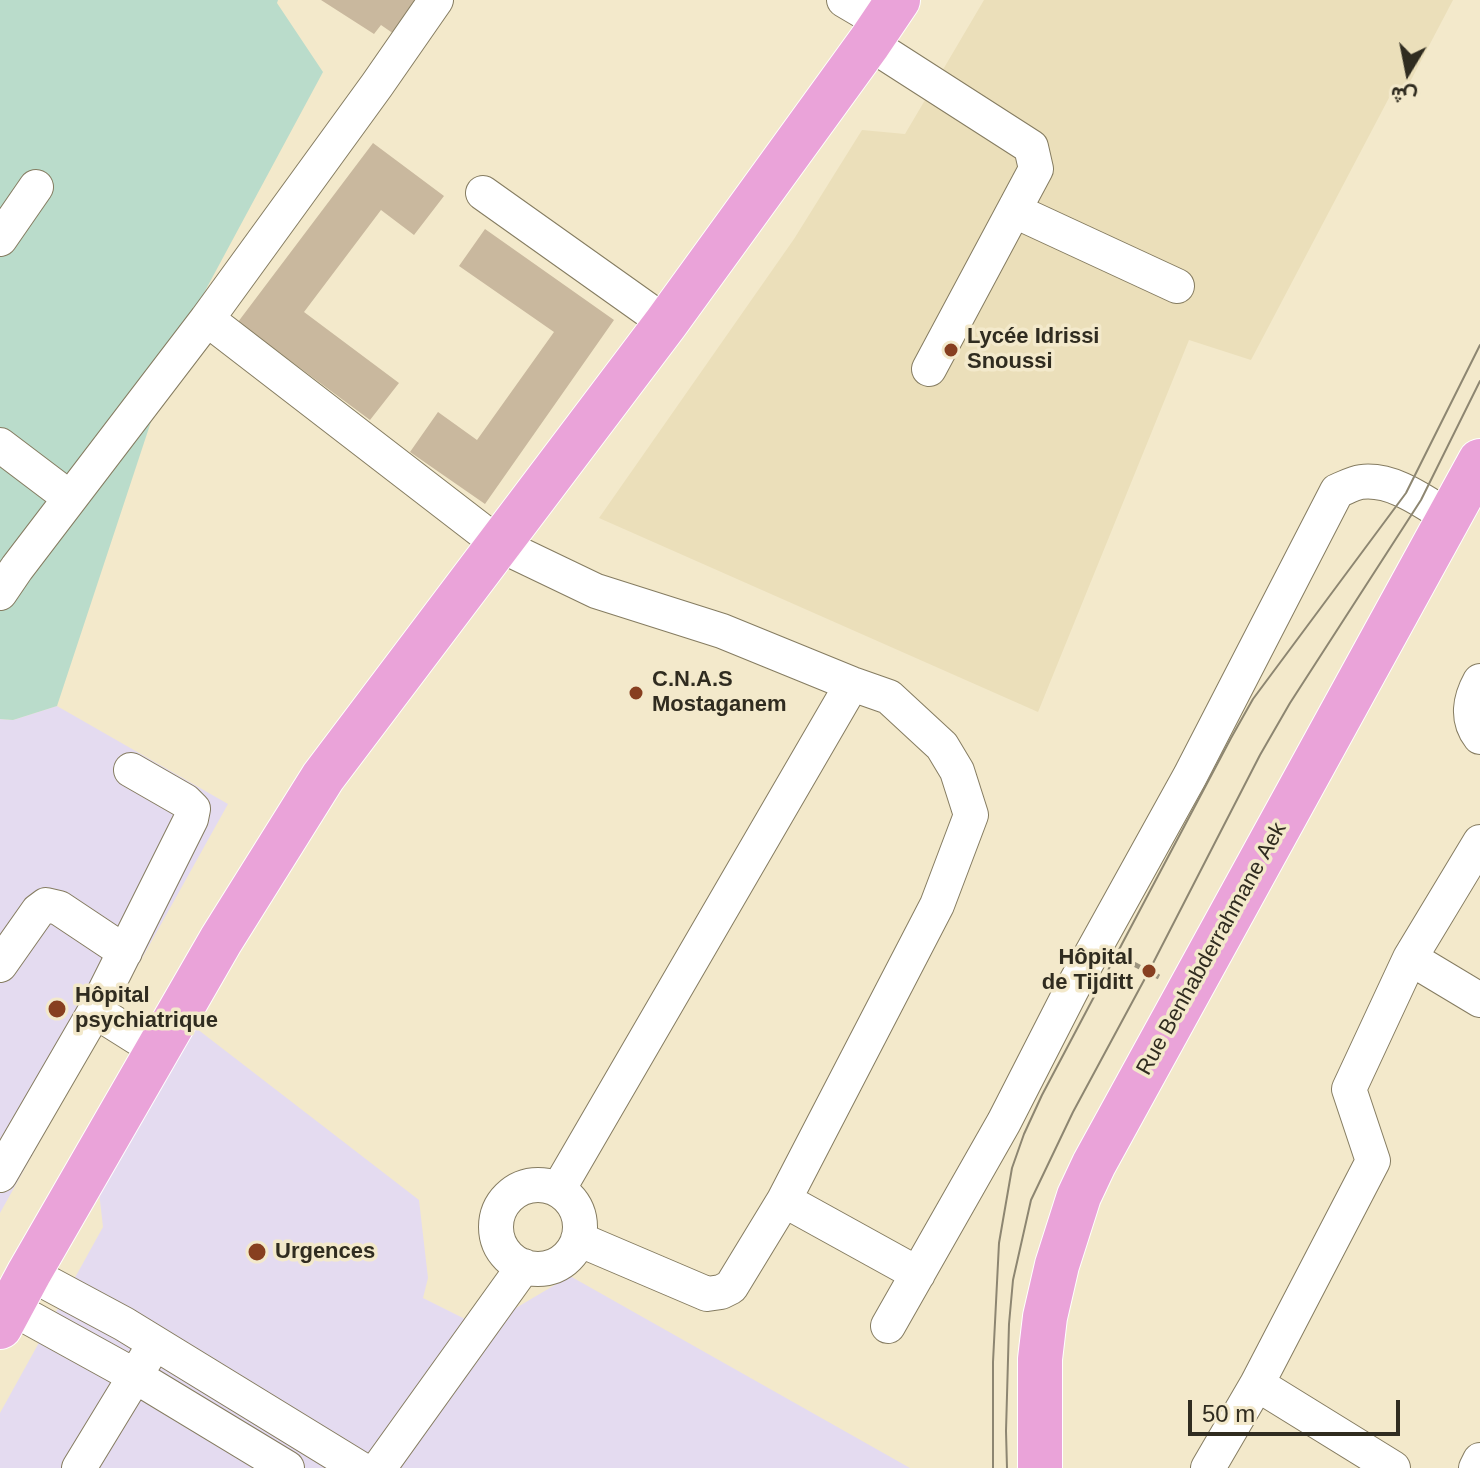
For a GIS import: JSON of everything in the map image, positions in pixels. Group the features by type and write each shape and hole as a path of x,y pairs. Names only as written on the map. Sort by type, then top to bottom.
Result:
{"main road":[{"path":"13,1302 221,940 323,777 666,323 883,22"},
{"name":"Rue Benhabderrahmane Aek","path":"1040,1468 1040,1359 1045,1317 1057,1265 1079,1196 1480,461"}],"street":[{"path":"0,593 207,319 436,0"},
{"path":"844,0 883,22 1031,147 1036,169 929,369"},
{"path":"0,239 36,187"},
{"path":"483,193 666,323"},
{"path":"1015,211 1177,286"},
{"path":"207,319 500,545 596,591 722,631 889,697 942,746 957,771 971,815 937,905 784,1200 731,1287 707,1294 578,1239"},
{"path":"0,445 70,498"},
{"path":"888,1326 1004,1122 1190,776 1337,491 1359,482 1383,482 1450,518"},
{"path":"1480,681 1472,696 1470,711 1480,737"},
{"path":"558,1190 852,684"},
{"path":"0,1175 95,1011 191,819 193,809 185,801 131,770"},
{"path":"1208,1468 1257,1384 1373,1161 1349,1089 1410,958 1480,842"},
{"path":"0,965 38,911 46,905 59,908 125,952"},
{"path":"1410,958 1480,1000"},
{"path":"95,1011 157,1050"},
{"path":"545,1186 558,1190 577,1211 580,1225 578,1239 563,1261 538,1269 512,1260 497,1237 496,1224 507,1199 518,1190 545,1186"},
{"path":"784,1200 918,1274"},
{"path":"379,1468 524,1266"},
{"path":"13,1302 124,1324 359,1468"},
{"path":"13,1302 135,1376 264,1462 279,1419"},
{"path":"79,1468 155,1344"},
{"path":"1257,1384 1393,1468"},
{"path":"1476,1468 1480,1460"}],"path":[{"path":"1096,946 1149,971 1186,995"}],"shaded area":[{"name":"Lycée Idrissi Snoussi","path":"984,0 1453,0 1401,99 1391,94 1251,360 1189,340 1038,712 599,518 794,239 862,130 905,134"},
{"name":"Hôpital psychiatrique","path":"57,706 228,804 0,1213 0,719 13,720"},
{"name":"Urgences","path":"192,1025 419,1200 428,1278 423,1298 493,1333 504,1315 570,1276 910,1468 0,1468 0,1413 103,1227 99,1192"}],"green space":[{"path":"0,0 278,0 277,3 323,72 177,343 57,706 13,720 0,719"}],"building":[{"path":"321,0 416,0 394,34 381,25 374,34"},
{"path":"373,143 444,196 414,235 381,210 304,312 399,383 370,420 238,322"},
{"path":"485,229 614,320 485,504 410,452 438,412 477,440 554,332 459,266"}],"tram line":[{"path":"993,1468 993,1362 999,1243 1012,1168 1024,1134 1253,699 1406,493 1480,345"},
{"path":"1007,1468 1009,1324 1013,1280 1031,1200 1073,1112 1260,755 1421,500 1480,381"}],"place":[{"name":"Lycée Idrissi Snoussi","path":"951,350"},
{"name":"C.N.A.S Mostaganem","path":"636,693"},
{"name":"Hôpital de Tijditt","path":"1149,971"},
{"name":"Hôpital psychiatrique","path":"57,1009"},
{"name":"Urgences","path":"257,1252"}]}
